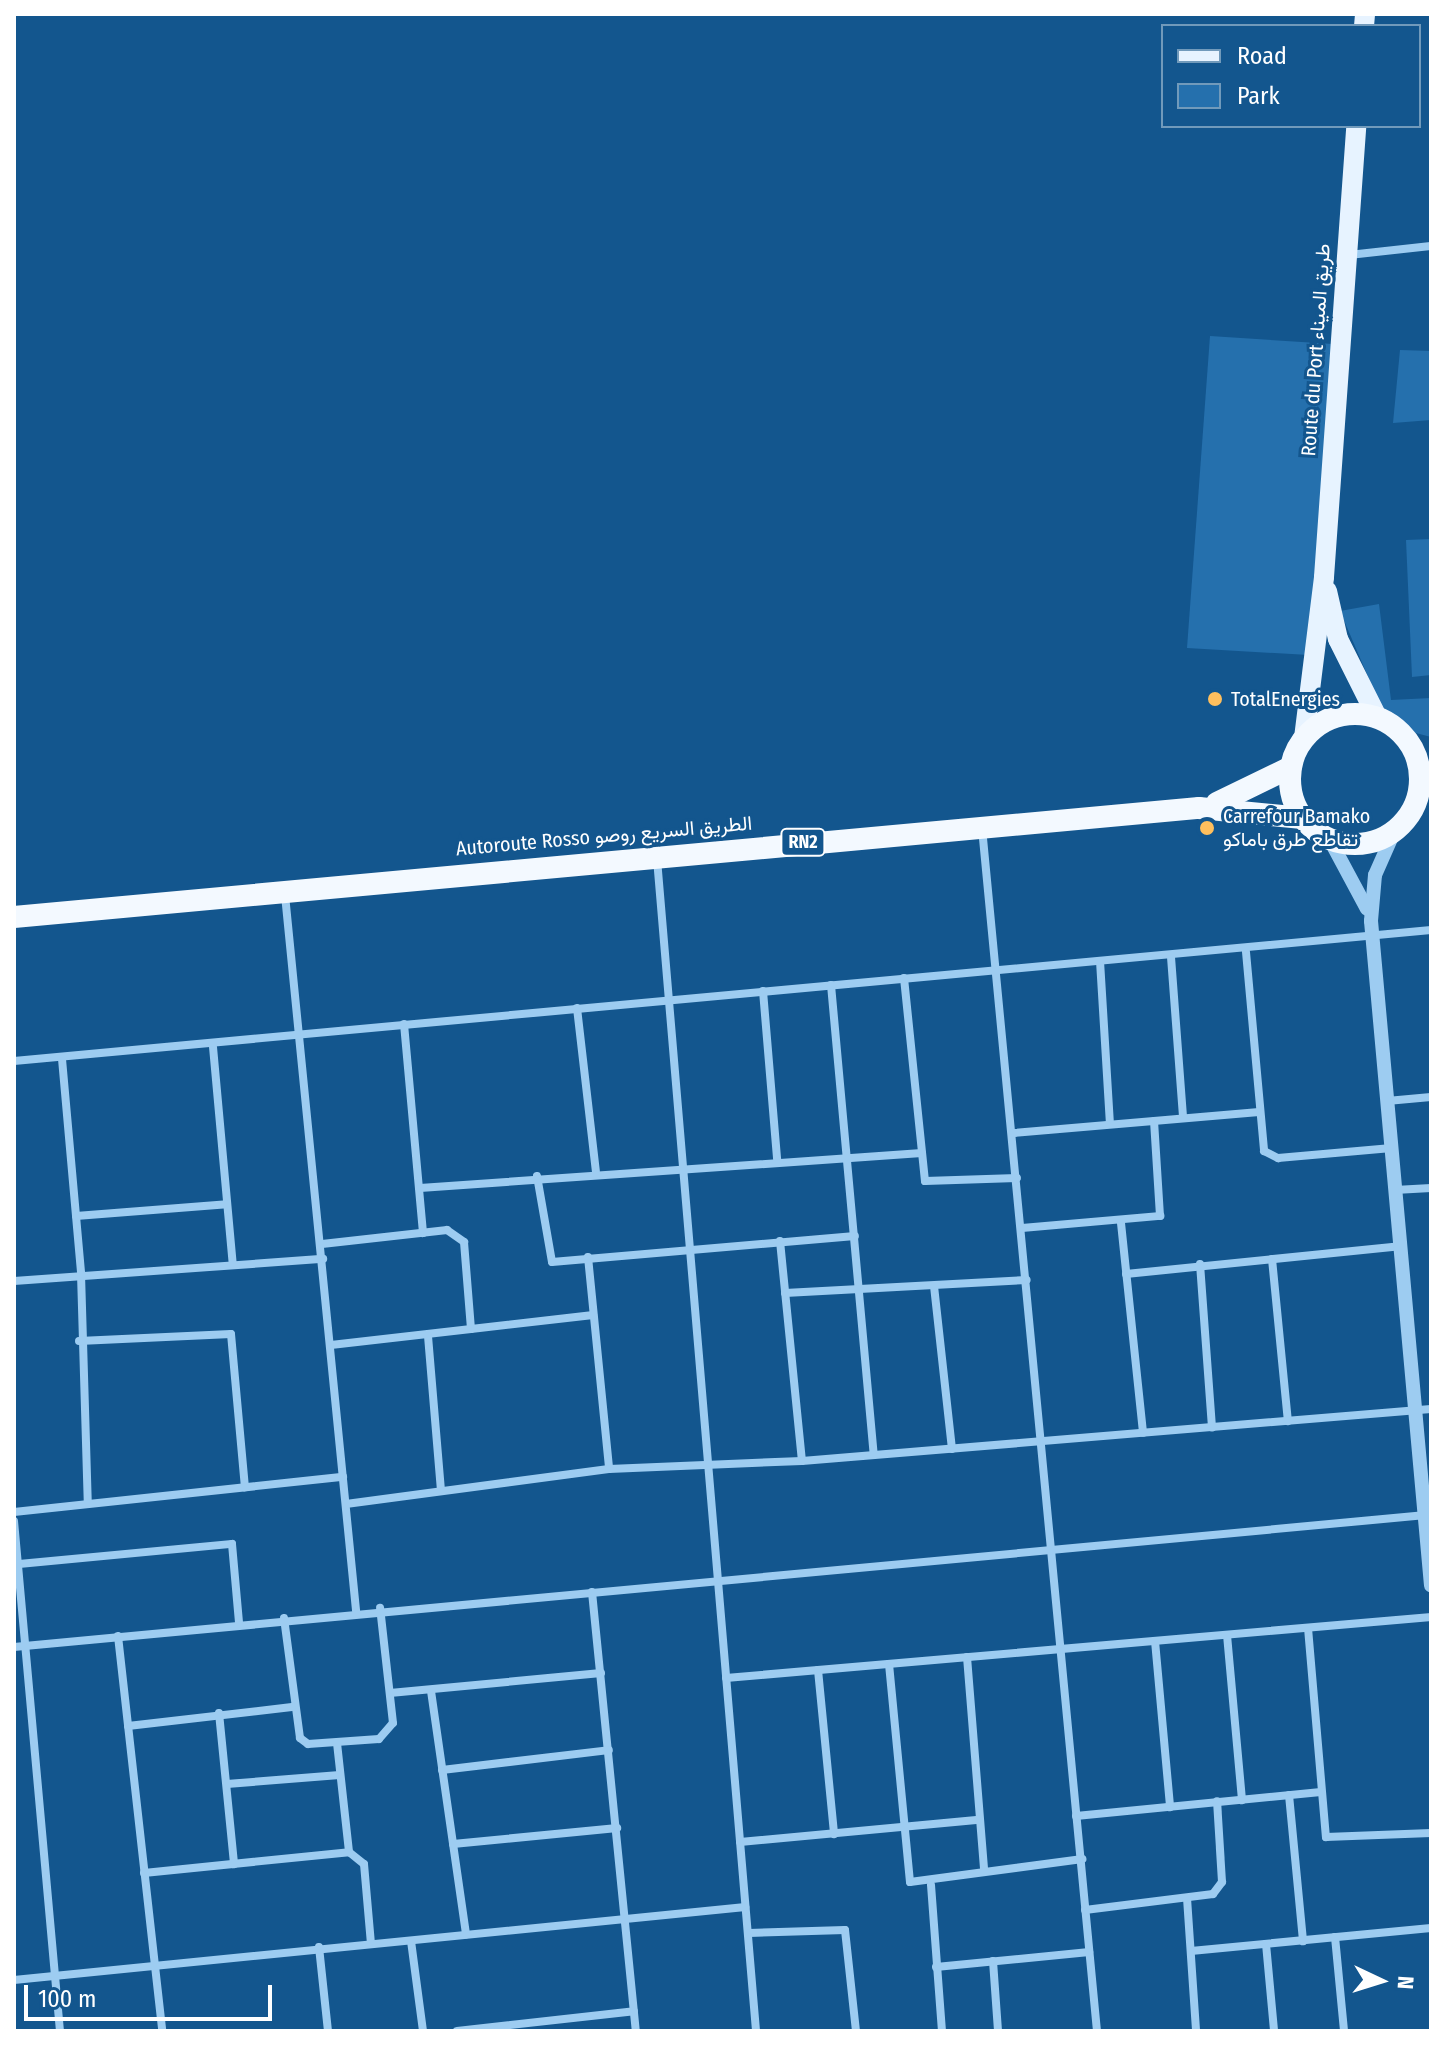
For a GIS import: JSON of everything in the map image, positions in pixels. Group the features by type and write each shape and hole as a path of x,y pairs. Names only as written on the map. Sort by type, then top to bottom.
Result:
{"highway":[{"path":"1406,738 1420,774 1423,801 1394,832 1358,844 1330,840 1303,818 1291,767 1304,738 1337,716 1377,717 1406,738 1431,746"},
{"name":"Autoroute Rosso الطريق السريع روصو","path":"1199,808 1291,767"},
{"name":"Autoroute Rosso الطريق السريع روصو","path":"14,917 657,854 1199,808 1303,818"}],"main road":[{"name":"Route du Port طريق الميناء","path":"1304,738 1324,577 1356,128"},
{"name":"Route du Port طريق الميناء","path":"1324,577 1338,639 1377,717"}],"street":[{"path":"1348,255 1431,246"},
{"path":"982,827 999,969 1097,2031"},
{"path":"1394,832 1375,875 1372,928 1415,1410 1428,1515 1431,1585"},
{"path":"1330,840 1372,928"},
{"path":"657,854 705,1462 756,2031"},
{"path":"284,891 303,1036 356,1610"},
{"path":"14,1061 213,1047 404,1024 999,969 1246,952 1372,928 1431,930"},
{"path":"1246,952 1259,1112 1270,1158 1392,1148"},
{"path":"1171,957 1183,1118"},
{"path":"1100,961 1110,1124"},
{"path":"904,978 922,1153 931,1185 1017,1178"},
{"path":"831,985 874,1455"},
{"path":"763,991 777,1159"},
{"path":"577,1008 596,1171"},
{"path":"404,1024 423,1233"},
{"path":"213,1047 233,1265"},
{"path":"62,1059 81,1274 79,1341 88,1504"},
{"path":"1387,1101 1431,1097"},
{"path":"1014,1133 1259,1112"},
{"path":"1022,1228 1156,1219 1163,1208 1154,1121"},
{"path":"420,1188 596,1171 922,1153"},
{"path":"537,1176 546,1259 855,1236"},
{"path":"1395,1190 1431,1188"},
{"path":"76,1216 227,1204"},
{"path":"1121,1223 1143,1433"},
{"path":"322,1244 447,1230 464,1242 471,1329"},
{"path":"780,1241 802,1461"},
{"path":"1126,1274 1200,1264 1400,1246"},
{"path":"588,1257 609,1469"},
{"path":"14,1281 323,1259"},
{"path":"1272,1259 1288,1421"},
{"path":"1200,1264 1212,1428"},
{"path":"785,1293 1027,1280"},
{"path":"934,1286 952,1449"},
{"path":"331,1345 593,1315"},
{"path":"79,1341 231,1334 245,1487"},
{"path":"428,1336 441,1490"},
{"path":"346,1504 609,1469 705,1462 802,1461 1431,1409"},
{"path":"14,1512 343,1477"},
{"path":"14,1647 356,1610 718,1582 1428,1515"},
{"path":"14,1521 60,2031"},
{"path":"19,1564 232,1544 239,1623"},
{"path":"592,1592 627,1916 636,2031"},
{"path":"284,1618 292,1707 300,1738 337,1743 386,1736 390,1693 380,1608"},
{"path":"726,1678 1431,1617"},
{"path":"1308,1628 1321,1792 1331,1840 1431,1833"},
{"path":"1227,1635 1242,1800"},
{"path":"118,1636 162,2031"},
{"path":"1155,1641 1170,1807"},
{"path":"967,1657 984,1870"},
{"path":"889,1664 910,1882 931,1885 984,1870 1082,1859"},
{"path":"818,1670 834,1834"},
{"path":"390,1693 601,1673"},
{"path":"431,1691 466,1935"},
{"path":"128,1726 219,1713 292,1707"},
{"path":"219,1713 234,1864"},
{"path":"337,1743 349,1852"},
{"path":"442,1770 609,1750"},
{"path":"227,1784 340,1775"},
{"path":"1076,1816 1321,1792"},
{"path":"1289,1795 1303,1941"},
{"path":"1085,1910 1213,1894 1222,1882 1217,1801"},
{"path":"740,1842 979,1820"},
{"path":"453,1844 617,1828"},
{"path":"144,1873 349,1852 364,1864 371,1944"},
{"path":"931,1885 942,2031"},
{"path":"1187,1898 1196,2031"},
{"path":"14,1980 319,1947 411,1941 627,1916 745,1907"},
{"path":"1191,1951 1431,1928"},
{"path":"749,1933 845,1930 856,2031"},
{"path":"1335,1937 1344,2031"},
{"path":"411,1941 423,2031"},
{"path":"1266,1944 1274,2031"},
{"path":"319,1947 328,2031"},
{"path":"936,1967 1089,1952"},
{"path":"993,1961 998,2031"},
{"path":"457,2031 634,2011"}],"green space":[{"path":"1210,336 1333,344 1309,655 1187,648"},
{"path":"1400,350 1431,351 1431,420 1393,423"},
{"path":"1431,539 1431,675 1412,677 1406,540"},
{"path":"1379,604 1391,700 1431,698 1431,737 1412,732 1381,707 1340,611"}],"place":[{"name":"TotalEnergies","path":"1215,699"},
{"name":"Carrefour Bamako تقاطع طرق باماكو","path":"1207,828"}]}
